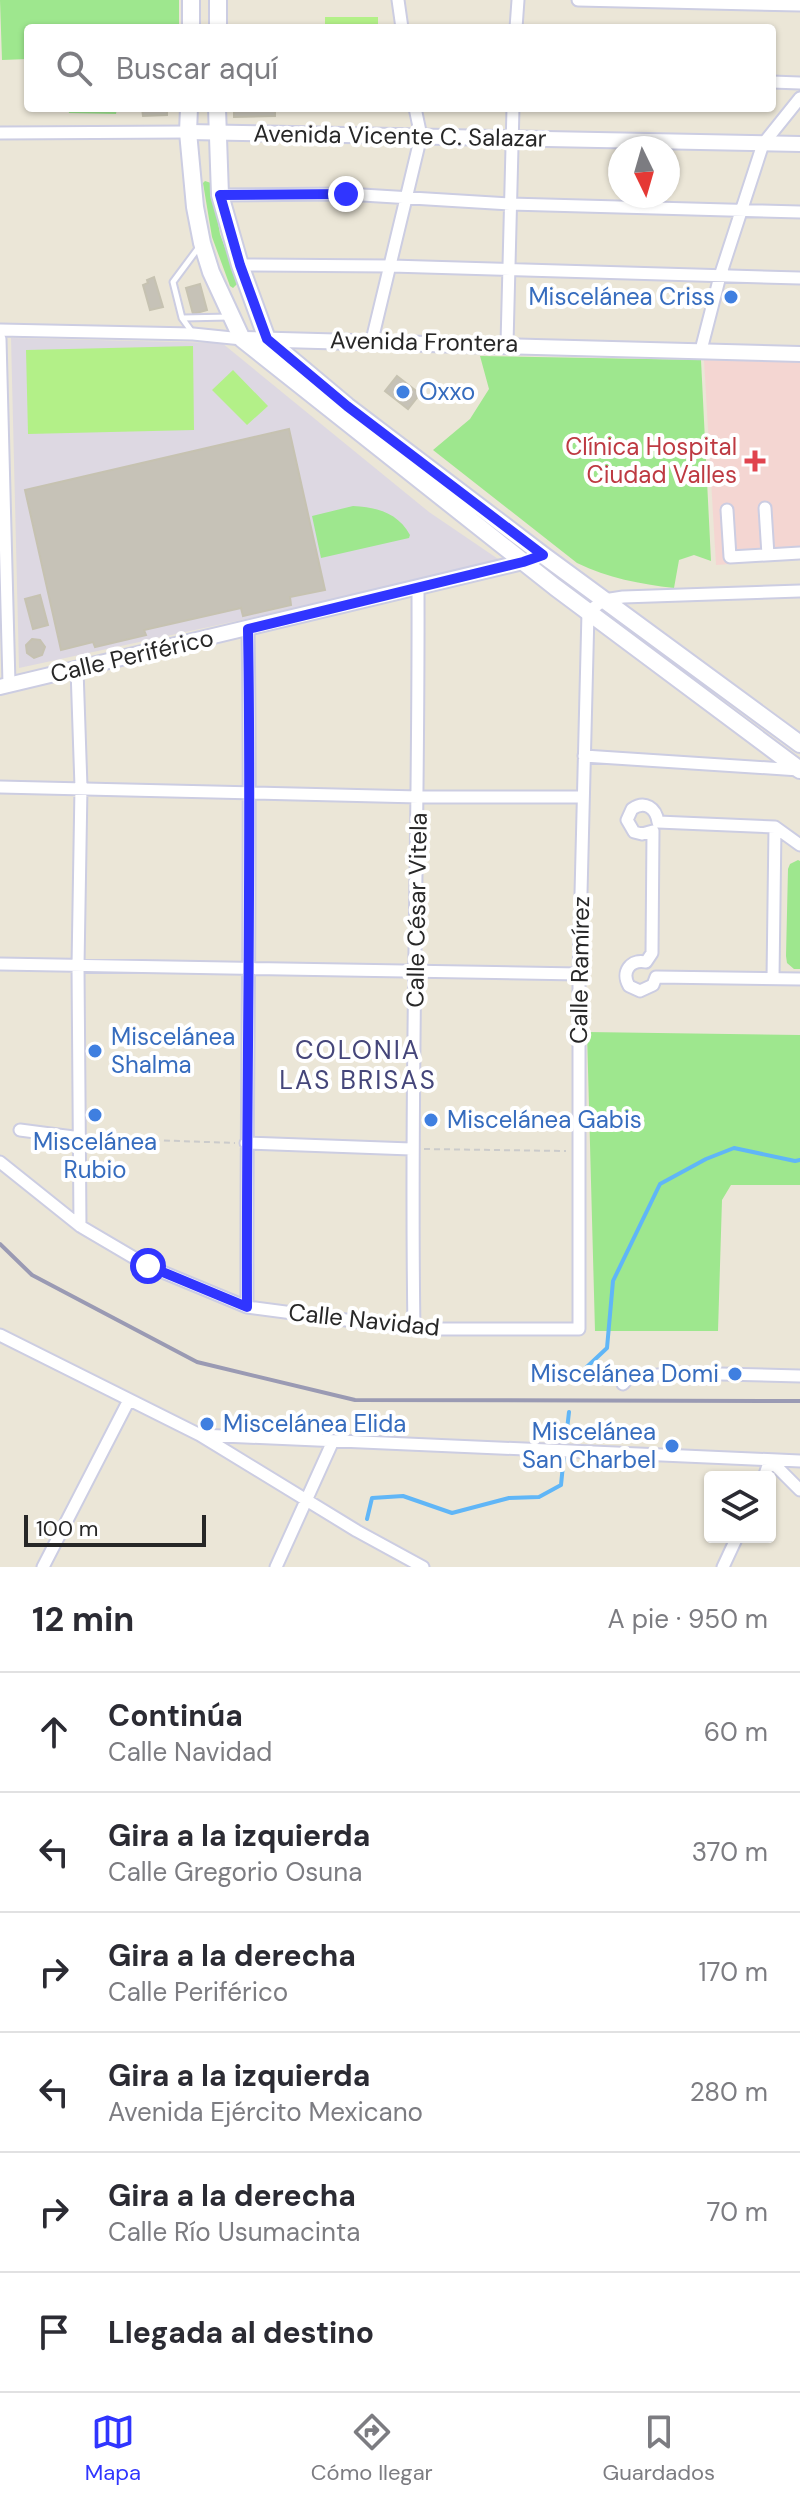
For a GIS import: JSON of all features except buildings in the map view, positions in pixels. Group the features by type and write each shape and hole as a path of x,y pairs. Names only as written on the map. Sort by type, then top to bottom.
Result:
{"main road":[{"path":"191,0 191,24"},
{"path":"218,0 218,24"},
{"path":"189,112 195,207 202,243 230,317 242,339 523,562 800,770"},
{"path":"217,112 220,195 240,265 267,339 347,406 543,555 800,744"}],"street":[{"path":"398,0 401,24"},
{"path":"516,24 518,0"},
{"path":"578,0 800,5"},
{"path":"776,82 800,83"},
{"path":"701,350 720,276 763,144 800,98"},
{"path":"372,340 421,136 416,112"},
{"path":"507,344 513,112"},
{"name":"Avenida Vicente C. Salazar","path":"0,133 217,132 800,144"},
{"path":"220,195 346,194 510,204 800,212"},
{"path":"240,265 391,266 800,278"},
{"name":"Avenida Frontera","path":"0,330 800,354"},
{"path":"0,339 5,686"},
{"path":"765,508 768,555"},
{"path":"727,510 730,557 800,553"},
{"name":"Calle Periférico","path":"5,686 418,588 543,555"},
{"name":"Calle César Vitela","path":"414,1329 411,1149 419,797 418,588"},
{"path":"588,612 604,600 623,597 800,591"},
{"name":"Calle Ramírez","path":"579,1329 579,974 588,612"},
{"path":"247,1307 251,793 248,629"},
{"path":"77,669 81,787 78,966 80,1226"},
{"path":"584,756 800,770"},
{"path":"0,787 419,797 583,797"},
{"path":"800,845 775,827 658,822 657,814 650,806 643,804 632,809 627,820 634,832 642,834 653,831 652,953 646,962 636,961 625,975 629,986 640,991 653,985 656,977 800,979"},
{"path":"773,978 775,827"},
{"path":"0,964 579,974"},
{"path":"20,1130 81,1138"},
{"path":"246,1143 411,1149"},
{"name":"Calle Navidad","path":"0,1162 80,1226 148,1266 247,1307 414,1329 579,1329"},
{"path":"0,1335 200,1435 423,1567"},
{"path":"623,1384 628,1378 678,1373 800,1376"},
{"path":"43,1567 129,1400"},
{"path":"200,1435 800,1461"},
{"path":"276,1567 333,1441"},
{"path":"766,1471 770,1460"},
{"path":"770,1460 800,1490"},
{"path":"723,1567 734,1543"}],"lane":[{"path":"193,334 182,318 173,282 202,243"},
{"path":"182,318 230,317"}],"path":[{"path":"81,1138 246,1143"},
{"path":"411,1149 578,1151"}],"shaded area":[{"path":"11,338 222,343 429,512 504,563 19,668"},
{"name":"Clínica Hospital Ciudad Valles","path":"704,360 800,362 800,559 716,565"}],"green space":[{"path":"0,0 179,0 179,24 24,24 24,59 2,60"},
{"path":"325,17 378,17 378,24 325,24"},
{"path":"69,112 116,112 116,114"},
{"path":"205,181 211,183 220,234 238,283 233,288 212,237"},
{"path":"193,346 194,430 28,434 26,350"},
{"path":"480,356 701,360 711,561 694,555 679,560 674,588 600,573 577,563 433,450 470,419 489,389"},
{"path":"233,370 268,406 247,425 212,390"},
{"path":"353,506 393,516 405,527 409,538 321,558 312,516"},
{"path":"798,860 800,969 794,969 787,963 786,956 788,869"},
{"path":"587,1032 800,1035 800,1185 731,1185 722,1200 718,1331 595,1331"}],"waterway":[{"path":"574,1379 607,1348 613,1281 660,1184 734,1148 800,1160"},
{"path":"565,1447 569,1412"},
{"path":"367,1519 372,1498 403,1496 452,1513 509,1498 539,1497 561,1485 564,1455"}],"railway":[{"path":"0,1244 32,1275 197,1362 355,1400 800,1401"}],"place":[{"name":"Miscelánea Criss","path":"731,297"},
{"name":"Oxxo","path":"403,392"},
{"name":"Clínica Hospital Ciudad Valles","path":"755,461"},
{"name":"Miscelánea Shalma","path":"95,1051"},
{"name":"Miscelánea Rubio","path":"95,1115"},
{"name":"Miscelánea Gabis","path":"431,1120"},
{"name":"Miscelánea Domi","path":"735,1374"},
{"name":"Miscelánea Elida","path":"207,1424"},
{"name":"Miscelánea San Charbel","path":"672,1446"}],"district":[{"name":"COLONIA LAS BRISAS","path":"358,1065"}],"route":[{"path":"148,1266 247,1307 251,793 248,629 543,555 347,406 267,339 240,265 220,195 346,194"}]}
